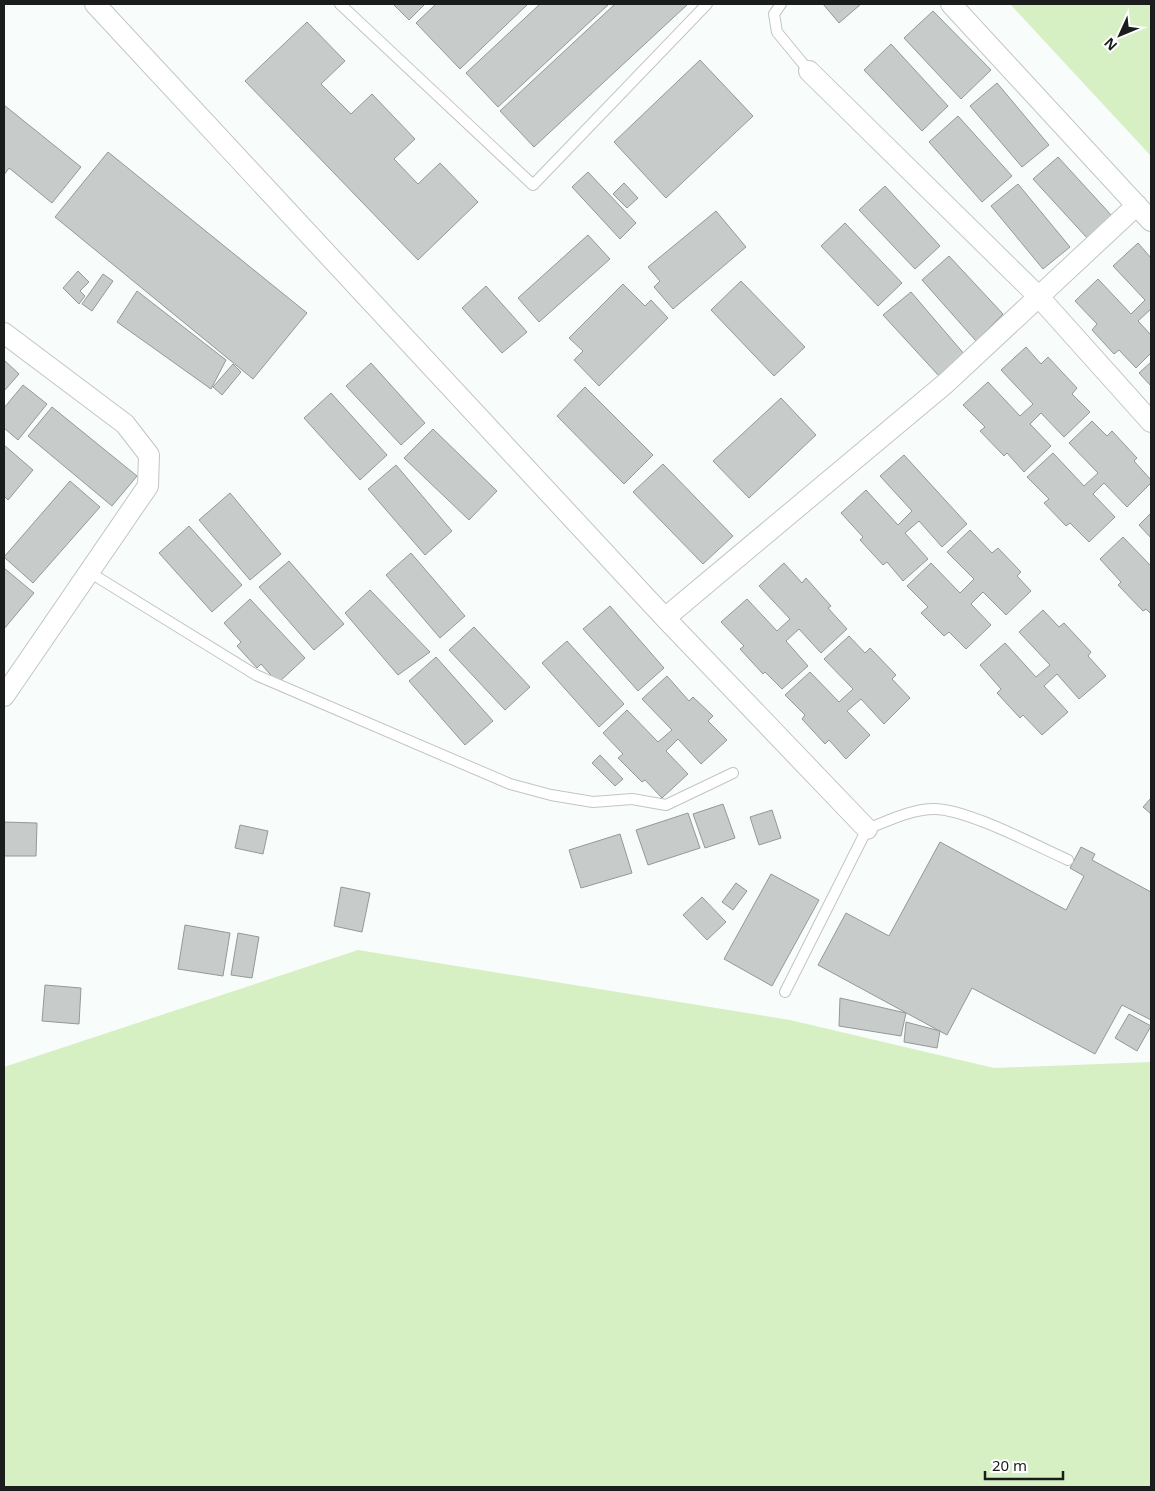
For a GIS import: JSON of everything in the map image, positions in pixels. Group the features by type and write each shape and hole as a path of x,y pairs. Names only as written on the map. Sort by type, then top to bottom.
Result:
{"street":[{"path":"95,4 665,618 867,830"},
{"path":"951,4 1151,221"},
{"path":"809,71 1039,297 1151,422"},
{"path":"665,618 946,384 1137,205"},
{"path":"4,333 125,424 149,455 148,486 4,696"}],"lane":[{"path":"340,4 533,185 707,4"},
{"path":"781,4 774,14 777,32 809,71"},
{"path":"89,572 256,675 510,784 551,795 593,802 632,800 666,805 733,774"},
{"path":"785,992 867,830 915,811 934,809 956,812 1068,860"}],"green space":[{"path":"1010,4 1151,4 1151,156"},
{"path":"358,950 790,1020 994,1068 1151,1062 1151,1487 4,1487 4,1067"}],"building":[{"path":"393,4 425,4 409,20"},
{"path":"436,4 528,4 460,69 416,23"},
{"path":"540,4 609,4 498,107 466,73"},
{"path":"615,4 688,4 534,147 500,111"},
{"path":"823,4 861,4 839,23"},
{"path":"933,11 991,70 961,99 904,38"},
{"path":"307,22 345,61 321,84 351,114 372,94 415,139 394,159 418,184 440,163 478,202 418,260 245,81"},
{"path":"891,44 948,106 922,131 864,70"},
{"path":"700,60 753,116 666,198 614,142"},
{"path":"997,83 1049,145 1022,167 970,106"},
{"path":"4,105 81,167 52,203 9,168 4,175"},
{"path":"958,116 1012,176 982,202 929,142"},
{"path":"108,152 307,313 253,379 55,217"},
{"path":"1058,157 1112,216 1088,239 1033,179"},
{"path":"588,172 636,223 620,239 572,187"},
{"path":"624,183 638,198 627,208 613,194"},
{"path":"1018,184 1070,247 1043,269 991,206"},
{"path":"885,186 940,246 915,269 859,210"},
{"path":"716,211 746,247 673,309 654,287 660,281 648,267"},
{"path":"845,223 902,283 878,306 821,246"},
{"path":"588,235 610,259 539,322 518,298"},
{"path":"1138,243 1151,258 1151,309 1138,321 1151,335 1151,353 1136,368 1119,350 1114,354 1092,330 1097,324 1075,301 1098,279 1131,314 1145,300 1113,266"},
{"path":"949,256 1003,314 976,341 922,280"},
{"path":"78,271 89,282 80,291 85,296 79,304 63,288"},
{"path":"103,274 113,281 92,311 82,304"},
{"path":"741,281 805,347 774,376 711,310"},
{"path":"623,284 645,306 651,300 668,318 599,386 574,360 583,351 569,338"},
{"path":"486,286 527,332 502,353 462,308"},
{"path":"137,291 226,360 211,389 117,322"},
{"path":"911,292 965,355 939,376 883,315"},
{"path":"1026,347 1041,364 1048,357 1077,388 1072,394 1090,412 1064,437 1041,413 1030,424 1051,446 1024,472 1007,453 1004,456 980,431 985,427 963,405 988,382 1020,416 1033,404 1001,370"},
{"path":"4,360 19,374 4,391"},
{"path":"1151,362 1151,386 1139,373"},
{"path":"371,363 425,423 401,445 346,386"},
{"path":"233,364 241,372 222,395 213,387"},
{"path":"23,385 47,404 18,440 4,428 4,408"},
{"path":"585,387 653,455 624,484 557,416"},
{"path":"331,393 387,455 360,480 304,418"},
{"path":"781,398 816,435 749,498 713,461"},
{"path":"52,407 137,476 112,506 28,436"},
{"path":"1092,421 1107,436 1112,431 1137,458 1134,461 1151,480 1151,483 1127,507 1104,483 1093,494 1115,517 1089,542 1070,523 1066,526 1044,503 1049,499 1027,477 1053,453 1084,486 1098,473 1069,443"},
{"path":"433,429 497,491 469,520 404,458"},
{"path":"4,445 33,470 8,500 4,496"},
{"path":"904,455 967,524 942,547 919,521 905,533 928,559 903,581 887,562 883,565 860,540 863,537 841,513 866,490 898,525 912,511 880,476"},
{"path":"663,464 733,536 703,564 633,492"},
{"path":"396,465 452,531 425,555 368,489"},
{"path":"70,481 100,507 33,583 4,557"},
{"path":"230,493 281,554 250,580 199,520"},
{"path":"1151,513 1151,538 1139,525"},
{"path":"189,526 242,585 212,612 159,553"},
{"path":"970,530 992,553 998,548 1021,572 1017,576 1031,591 1006,615 983,592 971,604 991,625 966,649 949,632 944,636 921,613 928,607 907,586 931,563 960,593 974,579 947,552"},
{"path":"1123,537 1151,566 1151,614 1146,609 1143,611 1118,585 1121,582 1100,559"},
{"path":"411,553 465,616 440,638 386,575"},
{"path":"289,561 344,624 314,650 259,587"},
{"path":"784,563 802,583 806,578 831,606 828,608 847,629 821,653 799,629 786,641 808,666 782,689 765,672 763,674 740,649 744,646 721,622 747,599 777,631 790,619 759,586"},
{"path":"4,568 34,593 4,629"},
{"path":"370,590 430,652 398,675 345,613"},
{"path":"250,599 305,658 278,683 261,664 257,668 237,646 241,642 224,623"},
{"path":"610,606 664,668 638,691 583,629"},
{"path":"1043,610 1059,627 1064,623 1091,652 1088,656 1106,676 1079,699 1057,674 1044,686 1068,712 1042,735 1023,715 1020,718 997,693 1001,689 980,665 1005,643 1036,677 1050,665 1019,632"},
{"path":"474,627 530,687 505,710 449,650"},
{"path":"849,636 865,653 870,648 896,675 892,679 910,698 884,724 861,699 847,711 870,735 846,759 829,740 825,744 802,719 805,715 785,695 810,672 839,702 853,689 824,659"},
{"path":"567,641 624,704 599,727 542,663"},
{"path":"436,657 493,721 465,745 409,681"},
{"path":"667,676 689,701 693,697 713,716 708,721 727,740 701,764 678,739 666,751 688,774 662,798 645,780 642,782 618,758 623,754 603,733 627,710 658,742 672,730 642,699"},
{"path":"600,755 623,779 615,786 592,763"},
{"path":"1151,798 1151,814 1143,807"},
{"path":"723,804 735,838 705,848 693,814"},
{"path":"772,810 781,838 759,845 750,817"},
{"path":"688,813 700,848 648,865 636,830"},
{"path":"4,822 37,823 36,856 4,856"},
{"path":"240,825 268,831 263,854 235,848"},
{"path":"620,834 632,873 581,888 569,850"},
{"path":"940,842 1066,910 1084,876 1070,868 1081,847 1095,854 1092,860 1151,892 1151,1020 1122,1005 1095,1054 972,988 947,1035 818,965 846,913 889,936"},
{"path":"771,874 819,900 772,986 724,959"},
{"path":"736,883 747,891 733,910 722,902"},
{"path":"341,887 370,893 362,932 334,926"},
{"path":"702,897 726,922 707,940 683,915"},
{"path":"185,925 230,933 223,976 178,969"},
{"path":"238,933 259,937 252,978 231,975"},
{"path":"45,985 81,988 79,1024 42,1021"},
{"path":"840,998 906,1013 901,1036 839,1026"},
{"path":"1129,1014 1151,1026 1137,1051 1115,1038"},
{"path":"906,1022 940,1031 937,1048 904,1042"}]}
